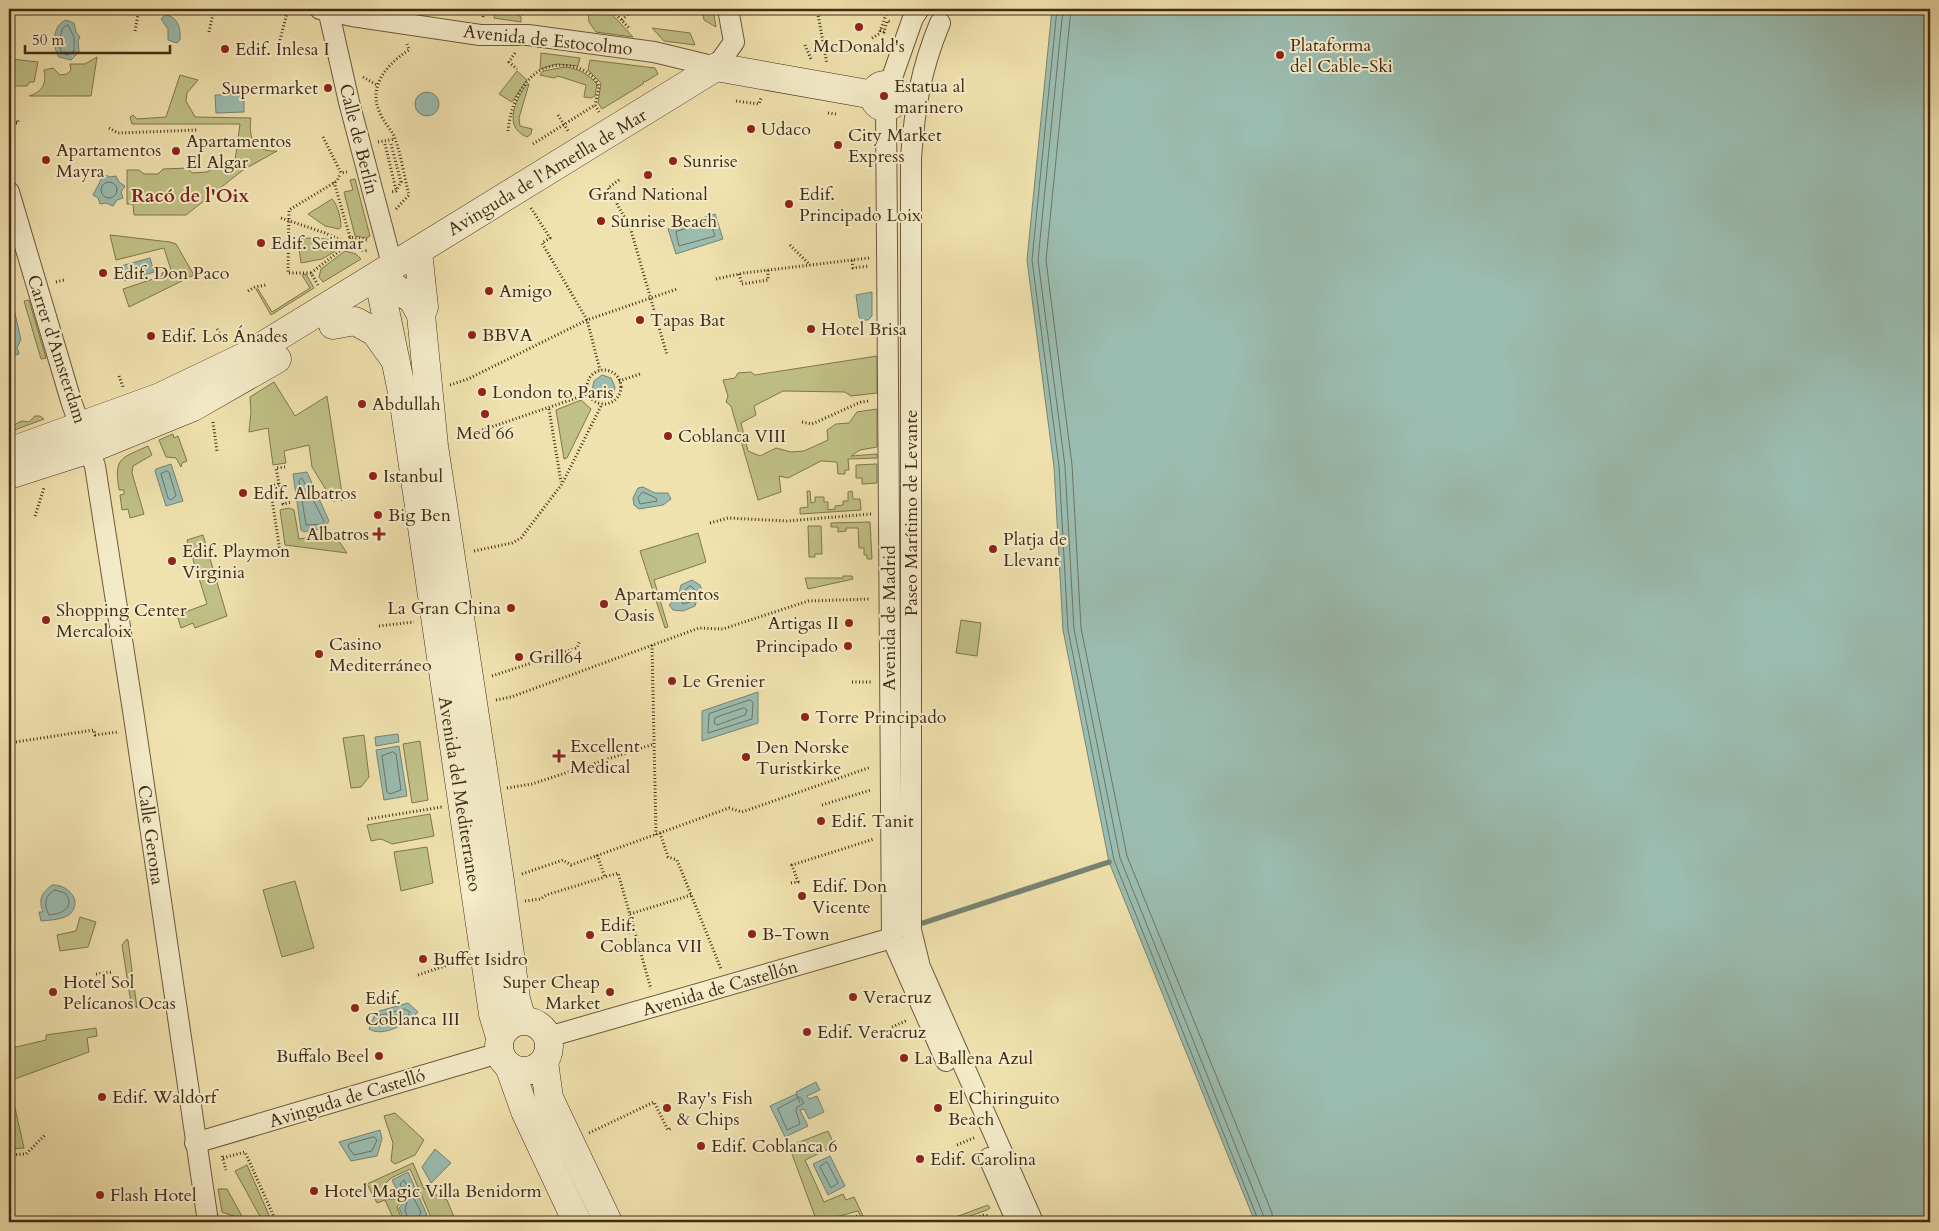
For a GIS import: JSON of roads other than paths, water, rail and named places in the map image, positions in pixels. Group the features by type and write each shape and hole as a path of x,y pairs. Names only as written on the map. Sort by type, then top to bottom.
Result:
{"street":[{"name":"Avenida de Estocolmo","path":"325,9 480,35 528,35 581,41 654,52 716,67"},
{"name":"Calle de Berlín","path":"325,9 374,198 385,272"},
{"path":"728,9 734,42 716,67 883,96"},
{"name":"Avenida de Madrid","path":"919,9 912,18 883,96 879,261 888,399 892,938 1017,1222"},
{"name":"Paseo Marítimo de Levante","path":"940,23 930,48 917,95 910,158 911,930 920,967 1033,1222"},
{"name":"Avinguda de l'Ametlla de Mar","path":"9,475 248,355 716,67"},
{"name":"Carrer d'Amsterdam","path":"9,192 72,404 85,438"},
{"path":"385,272 404,307 424,307 418,251"},
{"name":"Avinguda de l'Ametlla de Mar","path":"9,452 85,438 207,400 333,325 385,272"},
{"name":"Avenida del Mediterraneo","path":"404,307 395,360 403,397 493,1014 503,1052 525,1110 577,1222"},
{"name":"Avenida del Mediterraneo","path":"404,307 428,393 434,446 487,791 516,1000 522,1020"},
{"name":"Avinguda de l'Ametlla de Mar","path":"333,325 355,321 375,332 395,360"},
{"name":"Calle Gerona","path":"85,438 95,466 136,729 208,1222"},
{"name":"Avenida de Castellón","path":"546,1049 656,1006 892,938"},
{"path":"546,1049 538,1067 524,1071 503,1052 508,1025 522,1020 537,1023 546,1049 549,1098 608,1222"},
{"name":"Avinguda de Castelló","path":"196,1143 503,1052"}],"water":[{"path":"1052,9 1930,9 1930,1222 1255,1222 1109,862 1063,630 1054,467 1027,260"},
{"path":"165,15 176,20 178,24 180,40 177,43 168,40 168,29 161,19"},
{"path":"66,20 74,23 76,32 80,37 78,41 79,52 71,60 59,57 54,42 58,26"},
{"path":"427,92 436,95 439,104 436,113 427,116 418,113 415,104 418,95"},
{"path":"244,94 244,112 216,113 215,95"},
{"path":"104,174 110,177 116,176 119,182 125,186 121,192 123,198 117,200 113,206 106,203 100,204 98,198 93,195"},
{"path":"715,214 723,239 676,254 668,229"},
{"path":"150,258 154,272 125,281 121,266"},
{"path":"872,292 872,316 868,320 862,320 859,317 856,295"},
{"path":"14,309 21,340 17,347 19,354 9,357 9,311"},
{"path":"602,375 611,378 615,387 613,395 605,399 597,398 592,390 594,381"},
{"path":"171,464 183,501 166,506 155,471"},
{"path":"307,472 329,521 324,528 304,532 301,530 293,474"},
{"path":"643,487 655,493 668,493 671,499 663,505 639,509 634,505 633,498 638,488"},
{"path":"692,580 700,585 703,593 697,599 695,606 683,611 673,610 669,605 678,597 681,585"},
{"path":"758,692 758,723 702,741 702,711"},
{"path":"398,734 399,742 376,746 375,737"},
{"path":"399,746 407,796 384,800 376,750"},
{"path":"52,885 63,887 71,893 75,903 74,908 65,917 41,921 39,912 43,912 41,900"},
{"path":"408,1003 418,1012 409,1021 381,1032 369,1029 376,1012"},
{"path":"816,1082 820,1090 807,1096 809,1099 817,1096 824,1112 809,1119 804,1109 800,1110 808,1126 785,1137 770,1106 796,1094 800,1103 796,1092"},
{"path":"380,1130 382,1139 377,1156 351,1161 339,1142"},
{"path":"435,1149 451,1163 431,1183 422,1167"},
{"path":"830,1156 845,1186 828,1195 813,1164"},
{"path":"408,1172 427,1215 417,1222 405,1222 399,1208 403,1203 392,1180"}],"waterway":[{"path":"923,923 1109,862"}],"place":[{"name":"McDonald's","path":"859,27"},
{"name":"Edif. Inlesa I","path":"225,49"},
{"name":"Plataforma del Cable-Ski","path":"1280,55"},
{"name":"Supermarket","path":"328,88"},
{"name":"Estatua al marinero","path":"884,96"},
{"name":"Udaco","path":"751,129"},
{"name":"City Market Express","path":"838,145"},
{"name":"Apartamentos El Algar","path":"176,151"},
{"name":"Apartamentos Mayra","path":"46,160"},
{"name":"Sunrise","path":"673,161"},
{"name":"Grand National","path":"648,175"},
{"name":"Edif. Principado Loix","path":"789,204"},
{"name":"Sunrise Beach","path":"601,221"},
{"name":"Edif. Seimar","path":"261,243"},
{"name":"Edif. Don Paco","path":"103,273"},
{"name":"Amigo","path":"489,291"},
{"name":"Tapas Bat","path":"640,320"},
{"name":"Hotel Brisa","path":"811,329"},
{"name":"BBVA","path":"472,335"},
{"name":"Edif. Los Ánades","path":"151,336"},
{"name":"London to Paris","path":"482,392"},
{"name":"Abdullah","path":"362,404"},
{"name":"Med 66","path":"485,414"},
{"name":"Coblanca VIII","path":"668,436"},
{"name":"Istanbul","path":"373,476"},
{"name":"Edif. Albatros","path":"243,493"},
{"name":"Big Ben","path":"378,515"},
{"name":"Albatros","path":"379,534"},
{"name":"Platja de Llevant","path":"993,549"},
{"name":"Edif. Playmon Virginia","path":"172,561"},
{"name":"Apartamentos Oasis","path":"604,604"},
{"name":"La Gran China","path":"511,608"},
{"name":"Shopping Center Mercaloix","path":"46,620"},
{"name":"Artigas II","path":"849,623"},
{"name":"Principado","path":"848,646"},
{"name":"Casino Mediterráneo","path":"319,654"},
{"name":"Grill64","path":"519,657"},
{"name":"Le Grenier","path":"672,681"},
{"name":"Torre Principado","path":"805,717"},
{"name":"Excellent Medical","path":"559,756"},
{"name":"Den Norske Turistkirke","path":"746,757"},
{"name":"Edif. Tanit","path":"821,821"},
{"name":"Edif. Don Vicente","path":"802,896"},
{"name":"B-Town","path":"752,934"},
{"name":"Edif. Coblanca VII","path":"590,935"},
{"name":"Buffet Isidro","path":"423,959"},
{"name":"Hotel Sol Pelícanos Ocas","path":"53,992"},
{"name":"Super Cheap Market","path":"610,992"},
{"name":"Veracruz","path":"853,997"},
{"name":"Edif. Coblanca III","path":"355,1008"},
{"name":"Edif. Veracruz","path":"807,1032"},
{"name":"Buffalo Beel","path":"379,1056"},
{"name":"La Ballena Azul","path":"904,1058"},
{"name":"Edif. Waldorf","path":"102,1097"},
{"name":"Ray's Fish & Chips","path":"667,1108"},
{"name":"El Chiringuito Beach","path":"938,1108"},
{"name":"Edif. Coblanca 6","path":"701,1146"},
{"name":"Edif. Carolina","path":"920,1159"},
{"name":"Hotel Magic Villa Benidorm","path":"314,1191"},
{"name":"Flash Hotel","path":"100,1195"}],"district":[{"name":"Racó de l'Oix","path":"190,195"}]}
